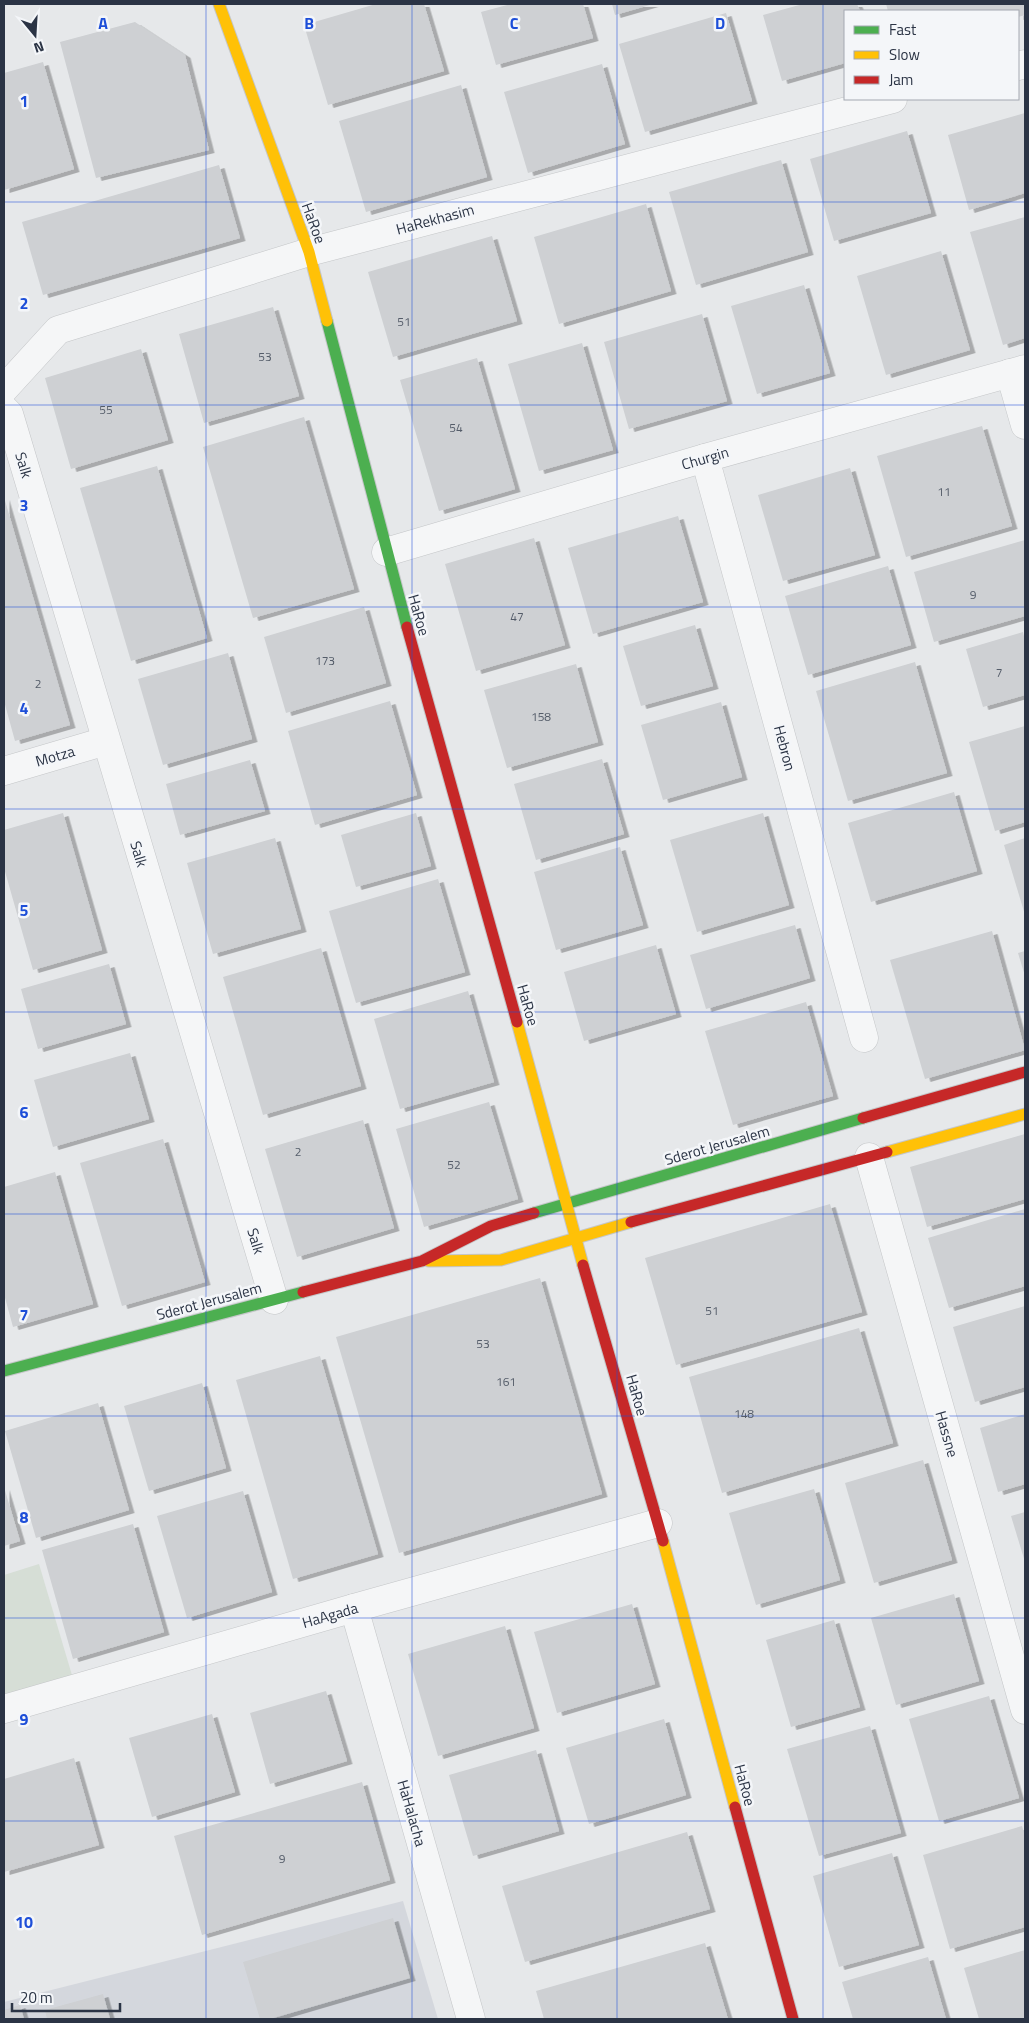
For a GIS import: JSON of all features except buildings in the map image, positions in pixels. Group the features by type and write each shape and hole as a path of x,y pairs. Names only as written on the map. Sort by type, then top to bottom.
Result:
{"street":[{"name":"HaRoe","path":"219,4 309,252 386,552 568,1204 575,1237 658,1523 793,2019"},
{"name":"HaRekhasim","path":"4,389 58,330 309,252 889,100"},
{"name":"Churgin","path":"386,552 705,458 1018,371"},
{"path":"1018,371 1025,425"},
{"name":"Salk","path":"4,408 9,414 274,1300"},
{"name":"Hebron","path":"705,458 864,1038"},
{"name":"Motza","path":"4,771 106,741"},
{"name":"Sderot Jerusalem","path":"4,1371 422,1261 491,1226 1025,1072"},
{"name":"Sderot Jerusalem","path":"422,1261 501,1260 575,1237 1025,1114"},
{"name":"Hassne","path":"869,1157 1025,1710"},
{"name":"HaAgada","path":"4,1709 658,1523"},
{"name":"HaHalacha","path":"354,1608 471,2019"}],"shaded area":[{"path":"39,1564 74,1682 4,1703 4,1575"},
{"path":"403,1901 438,2019 4,2019 4,2002"}],"traffic: fast":[{"path":"327,321 407,627"},
{"path":"534,1213 863,1118"},
{"path":"4,1371 303,1292"}],"traffic: slow":[{"path":"219,4 309,252 327,321"},
{"path":"517,1022 583,1265"},
{"path":"887,1152 1025,1114"},
{"path":"429,1261 501,1260 631,1222"},
{"path":"663,1541 735,1807"}],"traffic: jam":[{"path":"407,627 517,1022"},
{"path":"863,1118 1025,1072"},
{"path":"631,1222 887,1152"},
{"path":"303,1292 422,1261 491,1226 534,1213"},
{"path":"583,1265 663,1541"},
{"path":"735,1807 793,2019"}]}
